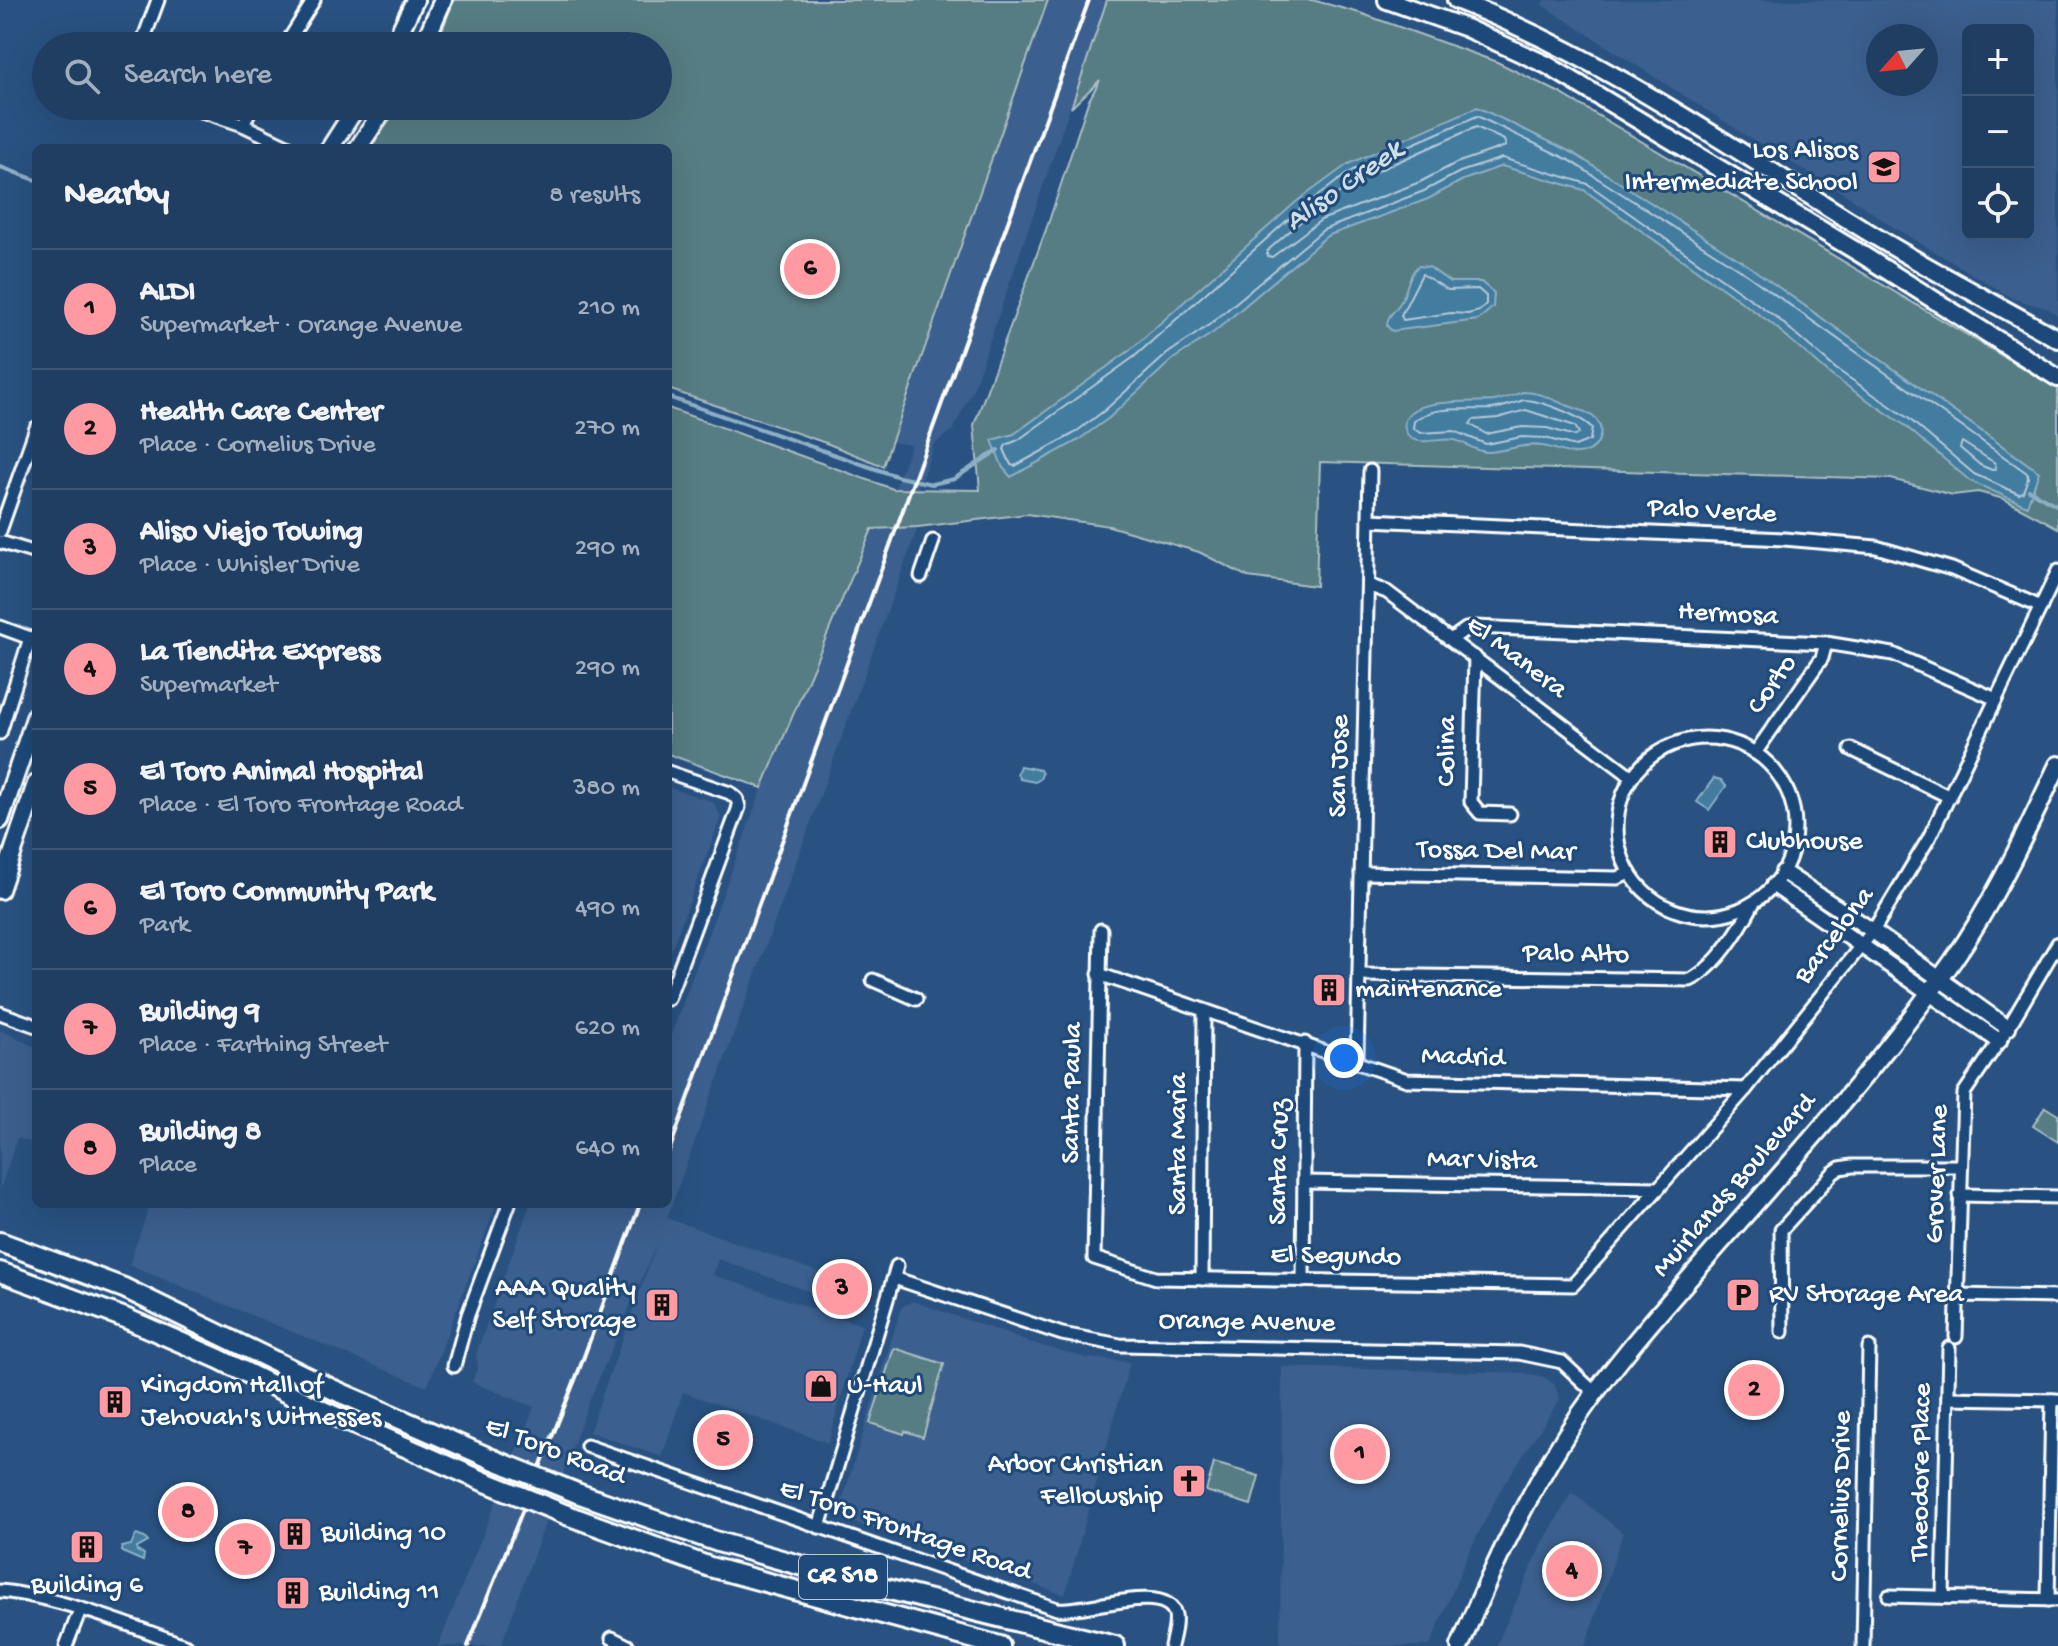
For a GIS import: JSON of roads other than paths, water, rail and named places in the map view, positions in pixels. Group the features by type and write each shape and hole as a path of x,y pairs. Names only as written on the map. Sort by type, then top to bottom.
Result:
{"main road":[{"path":"400,32 415,0"},
{"path":"429,32 443,0"},
{"path":"1387,0 1466,28 1547,65 1861,254 2058,378"},
{"path":"1456,0 1514,22 1589,63 1750,156 1943,276 2058,339"},
{"path":"333,144 348,120"},
{"path":"361,144 377,120"},
{"path":"0,820 32,727"},
{"name":"Muirlands Boulevard","path":"1460,1646 1533,1493 1595,1393 1655,1318 1860,1080 1934,986 1998,890 2058,765"},
{"path":"0,890 32,796"},
{"name":"El Toro Road","path":"0,1242 124,1288 332,1389 577,1493 718,1542 866,1584 1115,1646"},
{"name":"El Toro Road","path":"0,1272 138,1324 219,1359 323,1411 567,1515 710,1567 1000,1646"}],"street":[{"path":"146,32 158,0"},
{"path":"294,32 314,0"},
{"path":"228,120 283,144"},
{"path":"243,125 245,120"},
{"path":"0,531 32,439"},
{"name":"San Jose","path":"1357,1061 1370,471"},
{"name":"Palo Verde","path":"1369,520 1784,539 1876,547 1952,569 2041,607"},
{"path":"921,576 933,541"},
{"path":"0,542 32,552"},
{"name":"Barcelona","path":"1578,1281 1746,1089 1873,931 1929,838 2058,571"},
{"name":"El Manera","path":"1368,585 1387,592 1452,639 1632,777"},
{"path":"0,627 30,638 0,733"},
{"name":"Hermosa","path":"1452,639 1466,629 1476,627 1826,643 1893,654 1996,699"},
{"name":"Corto","path":"1755,753 1822,658 1826,643"},
{"name":"Colina","path":"1475,657 1471,802 1480,813 1510,814"},
{"path":"1712,738 1734,743 1755,753 1779,777 1792,807 1794,840 1783,872 1774,885 1754,903 1714,916 1672,910 1648,895 1623,860 1617,832 1620,803 1632,777 1657,753 1689,740 1712,738"},
{"path":"1851,749 1950,797"},
{"path":"672,773 730,793 737,799 737,816 672,988"},
{"path":"1783,872 1873,931 1999,1041"},
{"name":"Tossa Del Mar","path":"1361,873 1618,878 1630,873"},
{"path":"1774,885 1862,946 2008,1028"},
{"name":"Palo Alto","path":"1359,975 1690,980 1708,968 1741,928 1754,903"},
{"name":"Santa Paula","path":"1094,1258 1101,930"},
{"name":"Grover Lane","path":"1956,1337 1964,1093 2008,1028 2058,943"},
{"name":"Madrid","path":"1099,974 1407,1080 1746,1089"},
{"path":"873,980 916,999"},
{"name":"Santa Maria","path":"1202,1279 1204,1010"},
{"path":"0,1013 32,1025"},
{"name":"Santa Cruz","path":"1303,1281 1305,1043"},
{"path":"1782,1332 1781,1230 1833,1173 1852,1166 1961,1166"},
{"name":"Mar Vista","path":"1304,1182 1659,1188"},
{"path":"1960,1195 2058,1197"},
{"path":"454,1366 468,1315 508,1208"},
{"name":"El Segundo","path":"1094,1258 1156,1278 1567,1286 1578,1281"},
{"name":"Orange Avenue","path":"819,1527 895,1272 1062,1334 1120,1345 1519,1353 1562,1362 1595,1393"},
{"path":"1958,1295 2058,1297"},
{"name":"Cornelius Drive","path":"1863,1646 1869,1347"},
{"name":"Theodore Place","path":"1943,1597 1949,1348"},
{"path":"1889,1596 2053,1600 2055,1400 1948,1398"},
{"name":"El Toro Frontage Road","path":"587,1446 1057,1609 1072,1610 1144,1598 1161,1599 1175,1615 1171,1646"},
{"path":"0,1591 80,1610 187,1646"},
{"path":"66,1646 80,1610"},
{"path":"612,1638 628,1646"}],"water":[{"path":"1477,107 1573,153 1743,262 2039,472 2027,506 1970,481 1903,424 1832,376 1771,323 1584,190 1502,166 1463,180 1428,199 1327,236 1214,332 1172,360 1109,418 1077,441 1011,477 1003,468 992,440 1014,434 1129,351 1296,202 1348,164"},
{"path":"1418,266 1429,267 1450,282 1481,282 1494,293 1493,307 1478,320 1392,331 1387,326 1388,319 1403,298"},
{"path":"1523,392 1544,396 1594,418 1600,429 1596,445 1578,454 1535,445 1488,452 1454,440 1419,441 1408,435 1405,429 1406,418 1425,406 1494,401"},
{"path":"1020,766 1040,770 1040,779 1035,782 1020,779 1017,774"},
{"path":"1714,778 1726,786 1709,810 1697,802"},
{"path":"136,1535 148,1542 137,1548 144,1554 143,1561 122,1552 122,1547 131,1545"}],"waterway":[{"name":"Aliso Creek","path":"0,167 32,179"},
{"name":"Aliso Creek","path":"672,398 899,477 932,484 954,479 998,450"},
{"name":"Aliso Creek","path":"2029,490 2058,506"}],"railway":[{"path":"672,1143 1089,0"},
{"path":"468,1646 579,1370 639,1208"}],"place":[{"name":"Los Alisos Intermediate School","path":"1884,167"},
{"name":"El Toro Community Park","path":"810,269"},
{"name":"Clubhouse","path":"1720,842"},
{"name":"maintenance","path":"1329,990"},
{"name":"Aliso Viejo Towing","path":"842,1289"},
{"name":"RV Storage Area","path":"1743,1295"},
{"name":"AAA Quality Self Storage","path":"662,1305"},
{"name":"U-Haul","path":"821,1386"},
{"name":"Health Care Center","path":"1754,1390"},
{"name":"Kingdom Hall of Jehovah's Witnesses","path":"115,1402"},
{"name":"El Toro Animal Hospital","path":"723,1440"},
{"name":"ALDI","path":"1360,1454"},
{"name":"Arbor Christian Fellowship","path":"1189,1481"},
{"name":"Building 8","path":"188,1512"},
{"name":"Building 10","path":"295,1534"},
{"name":"Building 6","path":"87,1547"},
{"name":"Building 9","path":"245,1549"},
{"name":"La Tiendita Express","path":"1572,1571"},
{"name":"Building 11","path":"293,1593"}]}
